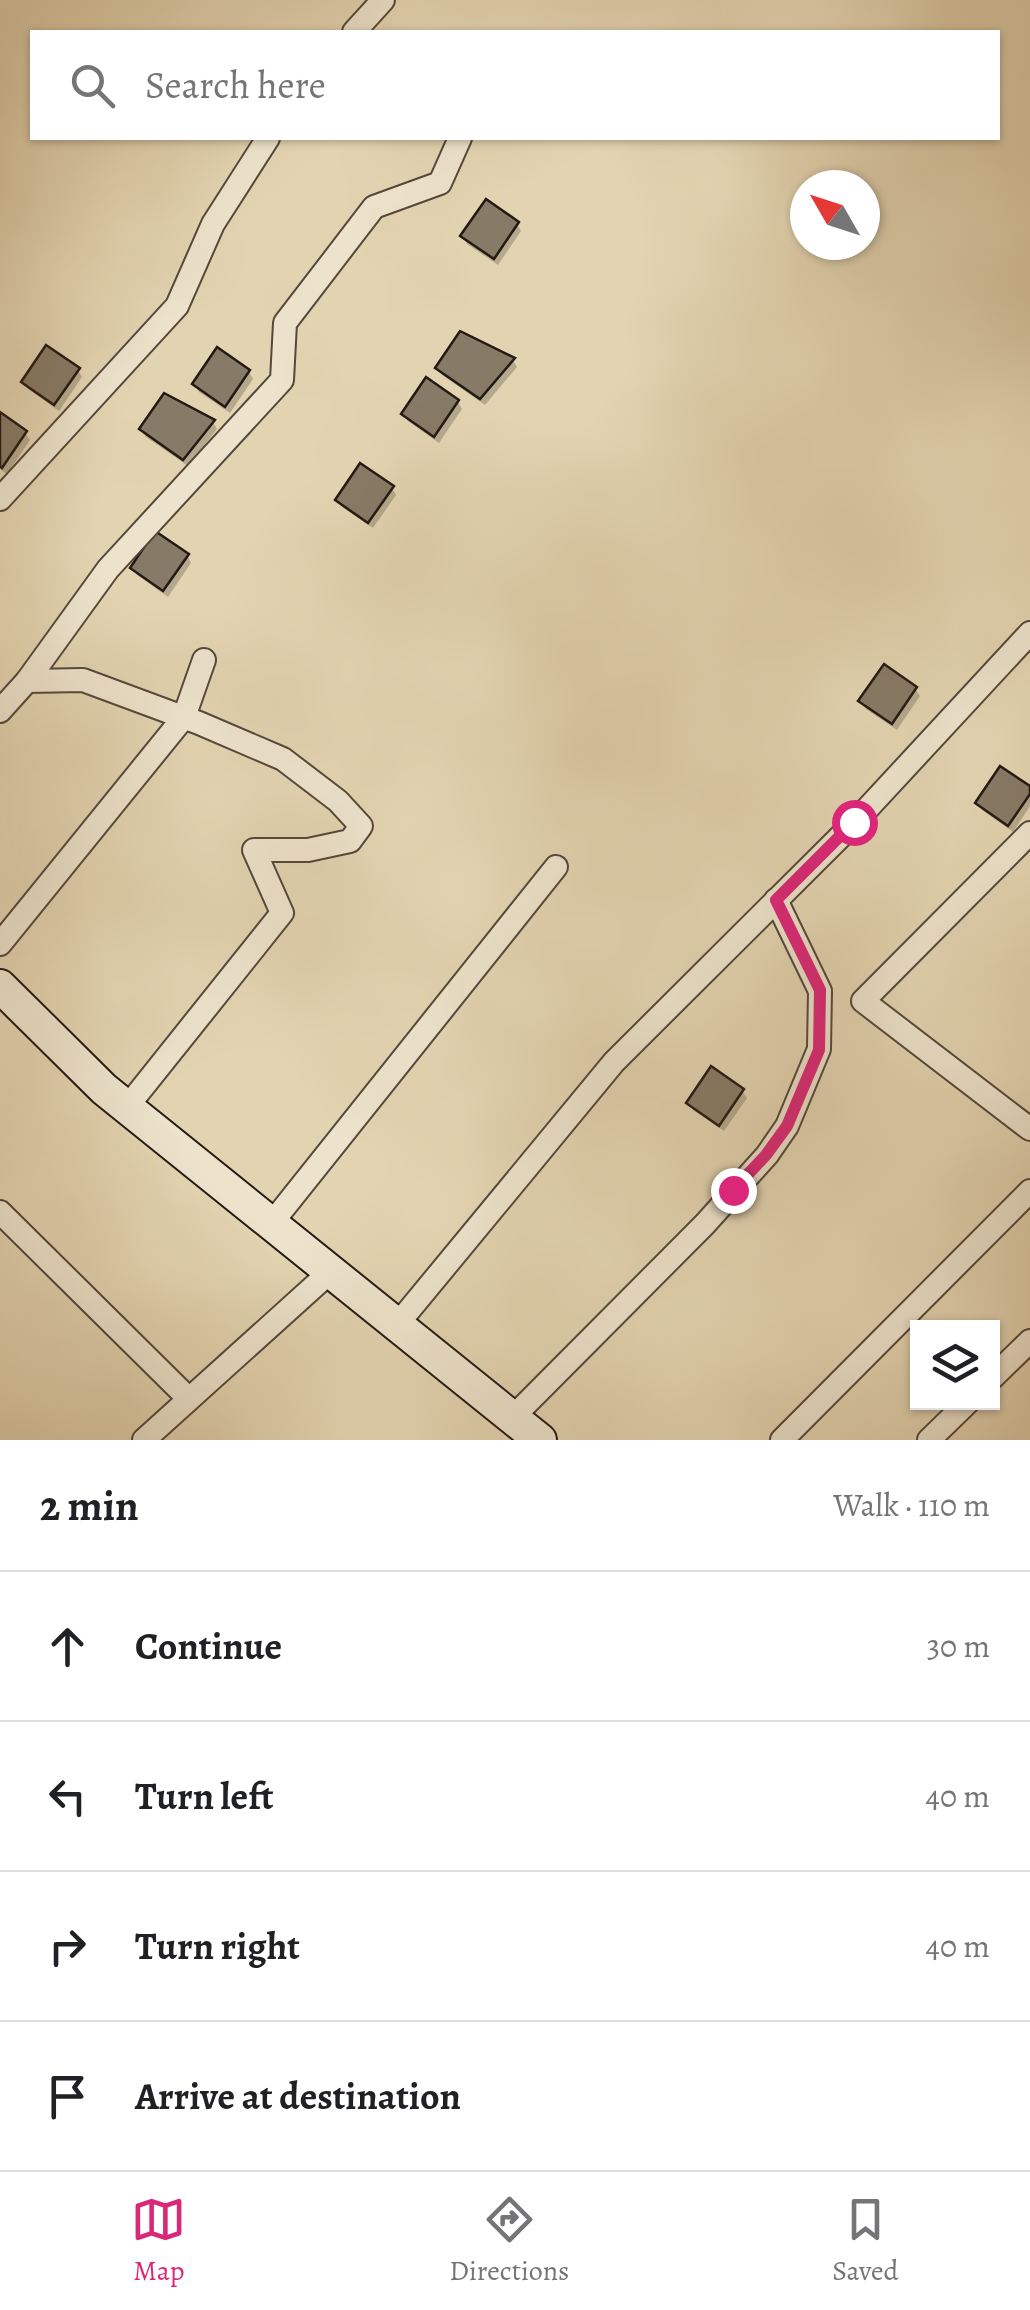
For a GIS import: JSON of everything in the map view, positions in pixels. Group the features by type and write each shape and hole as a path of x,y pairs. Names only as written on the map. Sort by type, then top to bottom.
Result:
{"main road":[{"path":"0,986 126,1107 540,1440"}],"street":[{"path":"356,30 383,0"},
{"path":"0,499 177,306 213,224 267,140"},
{"path":"0,712 108,568 282,380 285,323 374,206 440,183 459,140"},
{"path":"396,1326 614,1062 854,822 1030,633"},
{"path":"0,944 184,718 204,660"},
{"path":"27,681 83,680 283,758 338,801 361,826 350,841 308,850 254,850 282,913 126,1107"},
{"path":"1030,833 863,1001 1030,1128"},
{"path":"271,1224 556,867"},
{"path":"513,1417 705,1224 787,1126 819,1050 820,990 776,900"},
{"path":"782,1440 1030,1191"},
{"path":"0,1212 189,1399"},
{"path":"144,1440 330,1272"},
{"path":"1000,1370 1030,1341"},
{"path":"930,1440 960,1410"}],"building":[{"path":"486,199 519,222 494,259 460,236"},
{"path":"460,331 515,358 480,399 435,368"},
{"path":"46,345 80,368 54,405 21,382"},
{"path":"217,347 250,370 225,407 192,384"},
{"path":"426,377 459,400 434,437 401,414"},
{"path":"164,393 215,420 183,460 139,429"},
{"path":"0,412 27,431 2,468 0,466"},
{"path":"360,463 394,486 368,523 335,500"},
{"path":"155,531 189,554 163,591 130,568"},
{"path":"884,664 917,687 892,724 858,701"},
{"path":"1000,766 1030,786 1030,794 1008,826 975,803"},
{"path":"711,1066 744,1089 719,1126 686,1103"}],"route":[{"path":"733,1190 787,1126 819,1050 820,990 776,900 854,822"}]}
